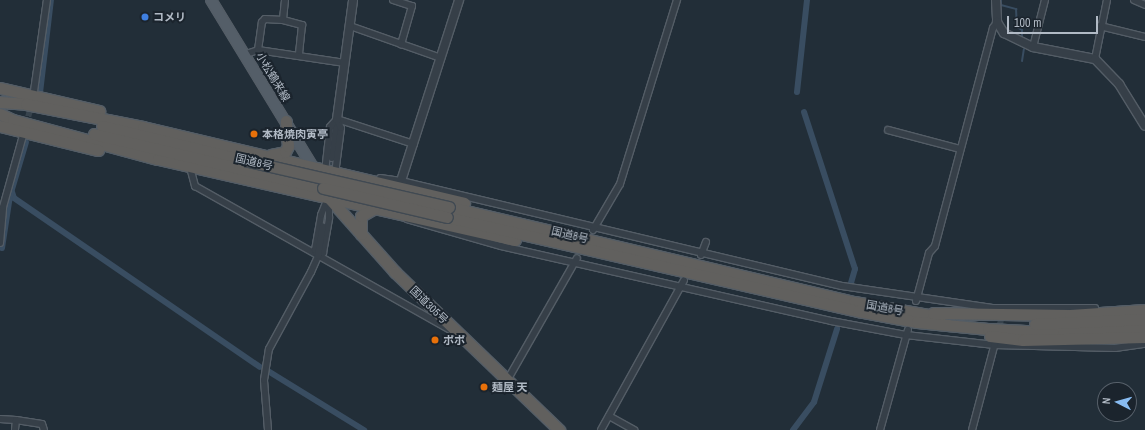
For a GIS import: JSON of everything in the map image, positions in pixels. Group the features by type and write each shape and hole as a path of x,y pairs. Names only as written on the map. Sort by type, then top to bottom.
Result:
{"highway":[{"path":"0,88 33,99 236,143 261,154 278,155 285,152 288,146 286,121"},
{"path":"0,102 26,104 136,126 261,154 630,243 638,250"},
{"name":"国道8号","path":"0,102 246,165"},
{"path":"0,113 13,120 158,159 298,189 398,215 565,250 647,262"},
{"name":"国道8号","path":"0,113 246,165 448,212 647,262 858,311 917,322 988,329 1063,332 1145,327"},
{"path":"0,126 114,152 191,172 279,191 298,189"},
{"name":"国道305号","path":"313,167 329,197 395,272 508,379 559,430"},
{"path":"361,234 361,216 374,209"},
{"name":"国道8号","path":"448,212 638,250 854,302 914,305 1000,324 1092,323 1145,319"},
{"path":"914,305 1033,315 1145,310"},
{"path":"917,322 928,328 1023,340 1145,337"}],"main road":[{"name":"小松鶴来線","path":"213,1 313,167"}],"street":[{"path":"33,99 47,0"},
{"path":"283,20 285,0"},
{"path":"332,158 353,0"},
{"path":"393,0 412,6 401,44"},
{"path":"401,181 459,0"},
{"path":"594,228 620,184 677,0"},
{"path":"996,0 997,22 1004,33 1033,47 1095,59 1119,84 1145,126"},
{"path":"1033,47 1045,0"},
{"path":"1095,59 1100,26 1107,0"},
{"path":"1134,0 1145,5"},
{"path":"258,50 262,22 265,19 283,20 302,25 299,56"},
{"path":"914,305 929,253 935,246 993,28 997,22"},
{"path":"350,26 441,58"},
{"path":"1100,26 1145,38"},
{"path":"246,54 258,50 345,63"},
{"path":"337,119 414,144"},
{"path":"329,197 325,170 330,127 337,119"},
{"path":"318,256 314,250 320,215 329,197 336,172 341,128 337,119"},
{"path":"888,130 960,149"},
{"path":"0,243 4,207 24,132"},
{"path":"191,172 195,186 462,336"},
{"path":"357,177 401,181 842,286 914,305 1003,309 1094,308 1145,304"},
{"path":"398,215 416,223 575,260 907,333 995,342 1115,348 1145,344"},
{"path":"268,430 264,380 270,349 318,256 323,226"},
{"path":"702,253 706,242"},
{"path":"508,379 575,260"},
{"path":"601,430 683,283"},
{"path":"880,430 907,333"},
{"path":"972,430 995,342"},
{"path":"609,416 634,430"},
{"path":"0,419 42,424 44,430"},
{"path":"15,430 16,420"}],"waterway":[{"path":"40,93 51,0"},
{"path":"797,92 807,0"},
{"path":"1001,0 1001,5 1016,9 1017,27 1022,30 1022,38"},
{"path":"1022,61 1024,49"},
{"path":"804,112 855,269 851,283"},
{"path":"2,248 10,196 26,142"},
{"path":"12,192 14,198 260,367"},
{"path":"793,430 814,402 837,329"},
{"path":"268,371 364,430"}],"tunnel":[{"path":"26,125 32,103"},
{"path":"330,174 332,158"},
{"path":"323,226 326,207"},
{"path":"998,332 1003,312"}],"place":[{"name":"コメリ","path":"145,17"},
{"name":"本格焼肉寅亭","path":"254,134"},
{"name":"ポポ","path":"435,340"},
{"name":"麺屋 天","path":"484,387"}]}
